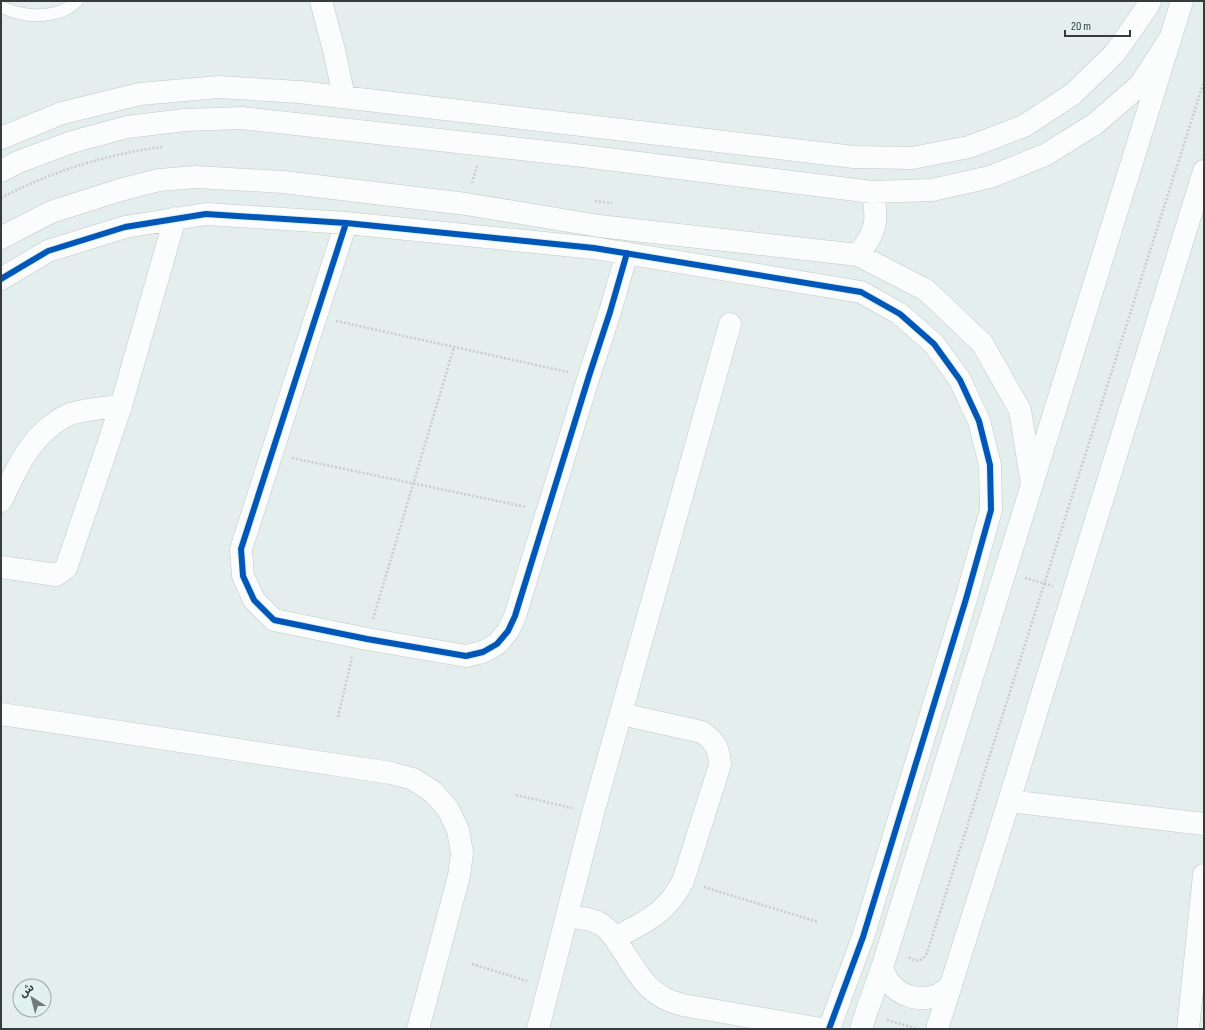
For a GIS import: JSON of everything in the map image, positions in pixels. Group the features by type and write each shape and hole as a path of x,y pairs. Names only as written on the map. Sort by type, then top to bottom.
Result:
{"street":[{"path":"321,1 334,50 344,97"},
{"path":"1,138 62,113 140,94 220,87 300,92 854,156 912,158 969,147 1024,126 1073,94 1115,53 1150,1"},
{"path":"864,1021 882,968 1182,1"},
{"path":"1,171 18,162 72,142 128,127 185,120 242,118 483,144 872,192 932,190 990,177 1045,155 1095,124 1140,85 1171,37"},
{"path":"583,156 591,126"},
{"path":"937,1029 1204,171"},
{"path":"1,238 51,212 120,190 160,180 196,177 283,182 466,204 599,226 858,255 926,290 982,343 1020,410 1032,484"},
{"path":"858,255 869,241 875,226 876,209 872,192"},
{"path":"1,279 48,251 125,227 174,218 206,214 346,223 594,248 861,292 900,314 934,344 960,380 979,421 990,465 991,510 966,599 863,937 829,1029"},
{"path":"1,567 56,575 66,568 121,406 174,218"},
{"path":"346,223 241,549 243,576 254,600 274,620 362,638 466,656 483,652 497,644 508,631 515,616 627,253"},
{"path":"594,248 599,226"},
{"path":"538,1029 593,813 730,324"},
{"path":"1,501 23,457 33,442 46,429 69,415 82,411 121,406"},
{"path":"1,714 391,773 413,779 433,792 448,809 458,830 462,853 459,876 418,1029"},
{"path":"615,938 661,912 677,893 683,881 720,764 716,746 710,737 702,732 621,714"},
{"path":"925,731 953,739"},
{"path":"1009,801 1204,824"},
{"path":"1188,1029 1198,995 1204,875"},
{"path":"567,916 596,922 603,925 615,938 647,986 663,998 683,1005 821,1029"},
{"path":"882,968 888,981 898,991 911,997 925,999 939,995 951,986"}],"lane":[{"path":"1,7 18,13 41,16 60,11 74,5 77,1"}],"path":[{"path":"907,953 912,960 917,961 925,957 927,953 1204,81"},
{"path":"466,204 483,144"},
{"path":"316,316 589,376"},
{"path":"338,717 362,638 414,483 454,347"},
{"path":"272,454 547,512"},
{"path":"1005,572 1074,592"},
{"path":"516,795 593,813"},
{"path":"683,881 818,922"},
{"path":"472,964 549,987"},
{"path":"864,1021 918,1029"}],"cycle path":[{"path":"1,279 48,251 125,227 206,214 346,223 594,248 861,292 900,314 934,344 960,380 979,421 990,465 991,510 966,599 863,937 829,1029"},
{"path":"346,223 241,549 243,576 254,600 274,620 367,639 466,656 483,652 497,644 508,631 515,616 627,253"}]}
